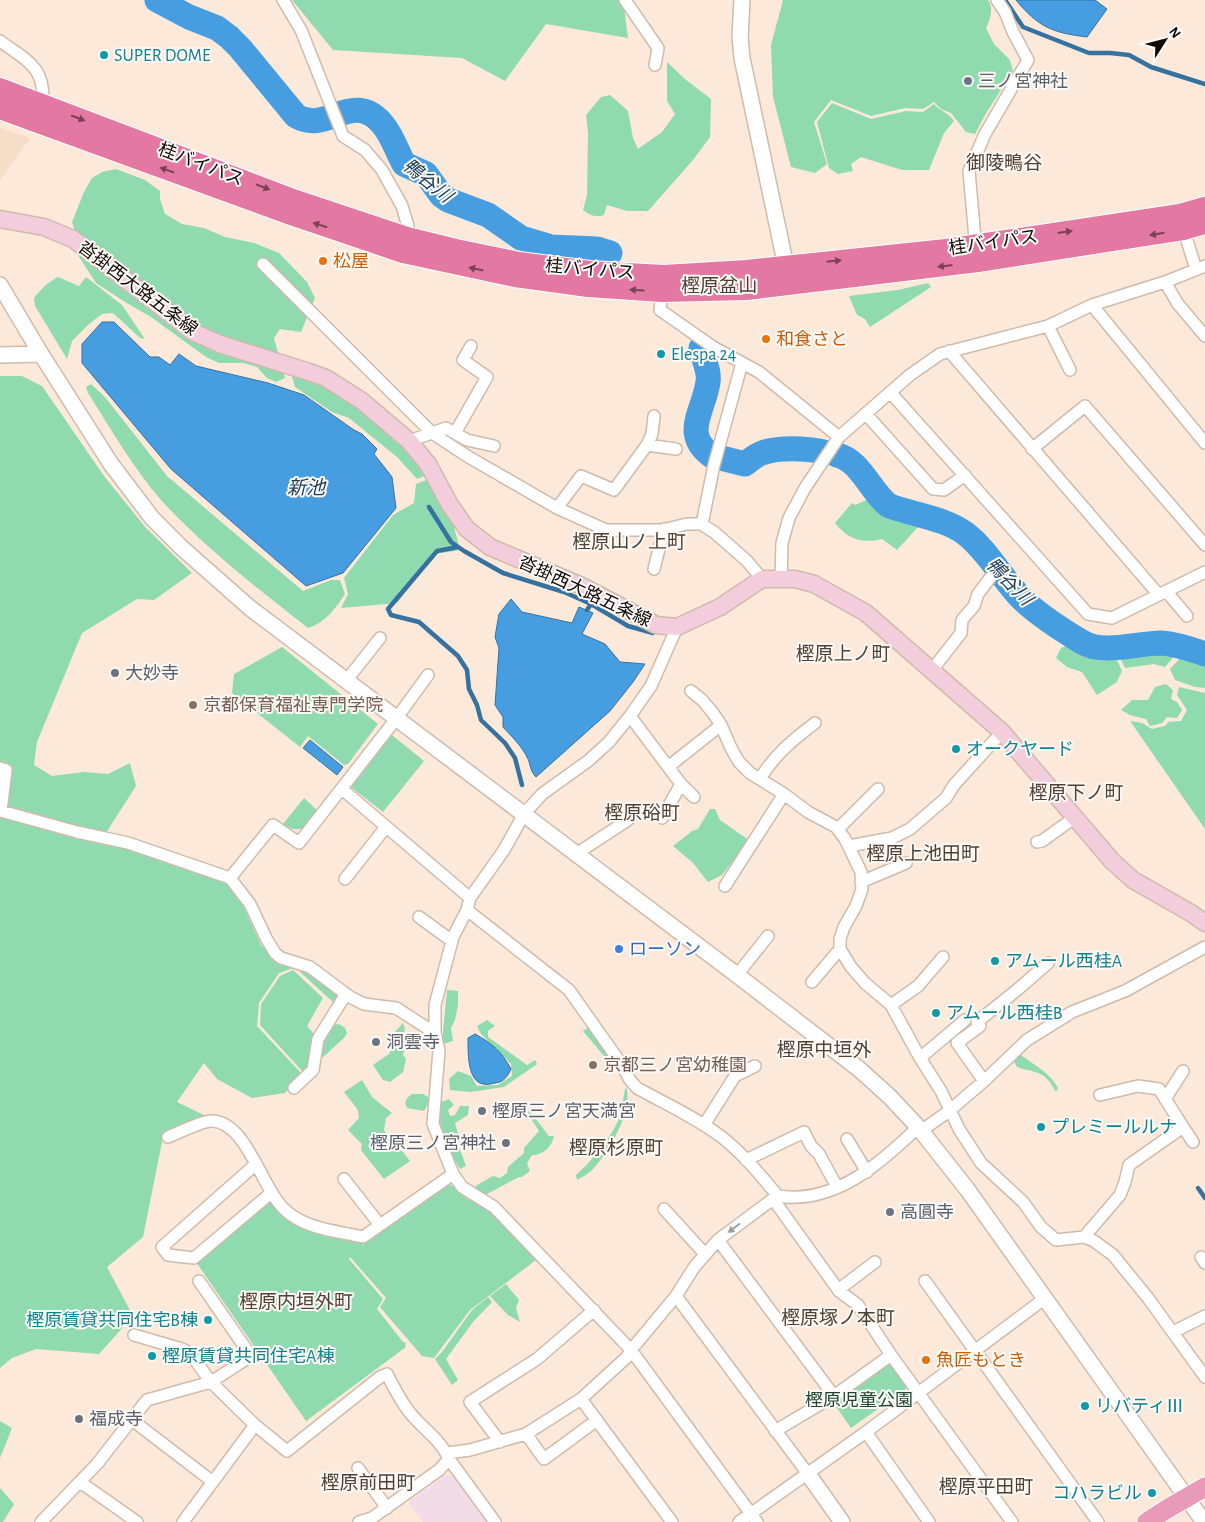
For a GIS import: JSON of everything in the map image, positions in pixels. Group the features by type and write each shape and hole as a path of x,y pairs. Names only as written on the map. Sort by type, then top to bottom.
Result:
{"highway":[{"name":"桂バイパス","path":"0,88 296,200 405,245 456,249 519,262 590,271 664,275 746,270 786,265 977,254"},
{"name":"桂バイパス","path":"0,109 291,215 515,277 588,286 662,292 746,290 790,285 1182,222 1205,224"},
{"name":"桂バイパス","path":"1182,222 1205,208"}],"main road":[{"name":"沓掛西大路五条線","path":"0,219 44,227 72,239 193,332 220,344 306,370 326,378 362,401 410,441 428,464 450,505 467,529 490,547 582,586 656,625 677,627"},
{"path":"677,627 720,607 762,579 794,579 814,584 866,613 1002,732 1112,861 1133,880 1191,912 1205,923"},
{"path":"1147,1522 1205,1487"}],"street":[{"path":"284,0 301,30 343,136 365,150 382,170 402,206 408,226 405,245"},
{"path":"625,0 658,48 655,65"},
{"path":"742,0 740,37 742,58 790,285"},
{"path":"977,254 969,171 985,134 1028,60 1013,32 1006,12 997,0"},
{"path":"0,41 35,67 40,77 43,104"},
{"path":"781,579 782,542 789,518 839,437 910,375 936,357 1048,326 1092,305 1164,282 1201,267 1182,222"},
{"path":"263,264 432,433 467,456 557,508 606,530 647,531 687,524 702,524 747,561 762,579"},
{"path":"1164,282 1178,304 1205,336"},
{"path":"0,285 40,354 111,464 152,518 182,548 250,608 737,975 858,1069 890,1097 920,1129 966,1189 1204,1522"},
{"path":"662,292 660,310 713,347 759,372 839,437"},
{"path":"1092,305 1205,443"},
{"path":"1048,326 1070,370"},
{"path":"455,433 487,377 463,360 471,346"},
{"path":"949,352 1032,449 1163,593 1187,616"},
{"path":"0,355 40,354"},
{"path":"702,524 714,465 742,363"},
{"path":"890,392 1088,614 1112,618 1205,572"},
{"path":"1032,449 1085,406 1205,545"},
{"path":"866,414 933,489 944,490 965,475"},
{"path":"557,508 581,476 614,490 647,445 652,434 654,416"},
{"path":"410,441 446,428 468,440 494,446"},
{"path":"647,445 676,449"},
{"path":"654,569 664,529"},
{"path":"932,670 960,633 962,620 974,606 978,594 990,578"},
{"path":"677,627 650,686 630,716 609,742 588,761 542,794 524,814 504,850 470,898 467,910 452,941 435,1005 439,1051 433,1124 453,1174 462,1187 494,1207 631,1350 754,1518"},
{"path":"346,681 380,638"},
{"path":"230,878 273,825 299,843 428,675"},
{"path":"691,691 702,700 721,725 739,762 750,773 784,794 808,812 838,829 861,872 862,889 856,906 844,927 840,939 840,949 851,967 865,983 891,1005 920,1058 941,1091 949,1111 982,1163 1023,1202 1042,1227 1056,1240 1084,1237 1094,1241 1113,1256 1173,1332 1205,1377"},
{"path":"630,716 681,784 694,797"},
{"path":"760,779 767,766 787,744 816,723"},
{"path":"668,767 721,725"},
{"path":"848,846 892,838 910,829 946,798 954,785 1002,732"},
{"path":"0,768 6,770 1,811 77,832 128,843 230,878 250,904 266,938 280,958 310,967 346,994 364,1004 396,1008 436,1033"},
{"path":"662,818 681,784"},
{"path":"342,789 470,898"},
{"path":"838,829 878,789"},
{"path":"725,886 784,794"},
{"path":"1037,842 1042,841 1074,818"},
{"path":"576,854 628,820"},
{"path":"345,879 386,827"},
{"path":"861,882 906,863"},
{"path":"467,910 568,990 637,1088 704,1125 724,1139 746,1160 776,1197 838,1290 858,1305 891,1355 1012,1522"},
{"path":"419,917 452,941"},
{"path":"737,975 768,936"},
{"path":"359,1522 373,1520 439,1470 448,1456 526,1434 581,1399 627,1357 676,1296 695,1266 718,1240 776,1197 792,1199 810,1196 850,1182 867,1172 920,1129 949,1111 1027,1040 1072,1012 1125,991 1205,947"},
{"path":"812,982 840,949"},
{"path":"891,1005 918,986 943,957"},
{"path":"984,1081 957,1043 980,1026 977,1022 1048,963"},
{"path":"294,1088 313,1070 318,1039 346,994"},
{"path":"920,1058 966,1020"},
{"path":"1165,1099 1183,1071"},
{"path":"704,1125 736,1076 752,1072"},
{"path":"1100,1095 1138,1086 1159,1089 1193,1142"},
{"path":"168,1138 209,1120 225,1123 239,1136 267,1182 271,1193 285,1211 306,1223 363,1237 453,1174"},
{"path":"1084,1237 1120,1195 1126,1182 1129,1165 1183,1127"},
{"path":"746,1160 804,1132 811,1146 820,1154 837,1188"},
{"path":"847,1139 867,1172"},
{"path":"255,1165 162,1247 168,1255 194,1258 271,1193"},
{"path":"344,1179 380,1225"},
{"path":"664,1209 705,1254"},
{"path":"718,1240 834,1396"},
{"path":"838,1290 875,1262"},
{"path":"41,1522 97,1464 147,1400 211,1382 251,1356 199,1281"},
{"path":"925,1281 1098,1522"},
{"path":"676,1296 842,1522"},
{"path":"739,1522 754,1518 808,1474 1044,1299"},
{"path":"500,1442 470,1402 537,1359 594,1310"},
{"path":"1173,1332 1205,1316"},
{"path":"134,1335 190,1353 211,1382 255,1425 287,1451 380,1377 387,1374 400,1399 412,1415 444,1448 495,1522"},
{"path":"775,1431 834,1396 891,1355"},
{"path":"581,1399 672,1522"},
{"path":"132,1420 213,1482"},
{"path":"526,1434 544,1459 597,1420"},
{"path":"183,1522 255,1425"},
{"path":"866,1432 929,1522"},
{"path":"358,1468 387,1508"},
{"path":"80,1482 137,1522"}],"shaded area":[{"path":"0,127 30,138 0,180"},
{"path":"445,1475 455,1476 488,1522 423,1522 408,1502"}],"green space":[{"path":"292,0 623,0 628,38 546,24 505,81 462,58 333,50"},
{"path":"783,0 988,0 991,10 986,28 994,44 1010,60 1013,71 975,134 966,132 951,113 941,109 934,102 923,109 905,108 871,116 831,100 814,122 827,164 815,173 791,167 773,97 771,45"},
{"path":"667,62 711,99 710,137 693,160 648,211 627,211 607,205 604,215 595,216 588,213 583,210 587,195 588,133 586,115 601,97 610,95 628,111 633,138 638,149 662,132 675,114 667,101"},
{"path":"832,103 871,119 906,111 923,112 934,104 954,121 944,133 929,170 902,170 861,157 851,164 853,171 838,174 829,168 817,122"},
{"path":"116,169 145,180 160,191 160,199 165,214 182,224 204,228 225,237 254,243 279,253 307,282 315,298 301,332 280,329 274,338 285,378 276,382 267,378 257,367 244,363 219,363 206,357 151,317 96,283 74,249 75,231 72,222 92,178 102,172"},
{"path":"58,277 79,286 86,277 122,305 145,339 140,338 113,313 102,314 72,341 67,359 35,306 34,298 45,286"},
{"path":"928,283 931,287 870,327 865,319 857,315 849,296 898,290"},
{"path":"291,373 325,384 364,409 411,450 427,475 417,479 397,457 349,418 332,412 295,387"},
{"path":"0,376 22,376 42,386 104,476 146,528 192,573 154,600 137,599 82,633 37,742 34,765 52,776 84,772 108,774 130,763 136,786 102,839 219,876 239,897 261,945 276,959 293,968 279,973 259,1003 257,1026 302,1074 285,1093 252,1098 217,1079 204,1063 177,1102 208,1117 163,1137 143,1237 107,1267 133,1316 99,1354 36,1349 12,1358 0,1368"},
{"path":"91,384 105,397 167,476 303,591 331,580 340,580 345,594 330,614 320,623 308,628 195,535 161,500 132,462 88,393 86,387"},
{"path":"429,479 453,523 460,550 435,554 397,603 341,608 348,594 344,578 393,515 414,503 416,484"},
{"path":"875,496 888,510 916,518 918,527 897,550 882,539 868,541 856,539 845,533 835,523 852,503 855,505"},
{"path":"1071,644 1094,652 1113,651 1122,671 1117,682 1097,695 1082,672 1067,667 1056,658 1061,648"},
{"path":"282,647 378,724 348,764 344,765 308,736 300,747 232,693 234,674"},
{"path":"1162,647 1174,648 1177,653 1165,667 1154,664 1125,668 1118,653"},
{"path":"1182,656 1205,660 1205,688 1195,687 1175,680 1170,669"},
{"path":"1166,684 1173,690 1171,699 1177,702 1182,710 1177,718 1167,717 1162,723 1150,726 1146,719 1130,715 1121,710 1132,700 1148,700 1155,687"},
{"path":"1179,687 1205,693 1205,829 1130,721 1142,723 1152,729 1165,726 1168,722 1181,721 1187,710 1177,695"},
{"path":"392,735 424,761 383,812 351,787"},
{"path":"304,798 318,811 303,829 292,829 283,824"},
{"path":"710,809 715,809 720,820 746,838 748,842 722,875 708,882 693,863 673,846 692,831 698,829"},
{"path":"306,969 339,993 333,1002 298,970"},
{"path":"293,970 323,998 307,1026 314,1034 309,1066 303,1072 260,1025 261,1004 280,976"},
{"path":"447,990 458,991 458,1005 451,1028 453,1041 443,1044 443,1032"},
{"path":"487,1020 495,1026 488,1031 488,1037 527,1065 535,1060 537,1064 504,1087 470,1092 450,1090 449,1079 458,1071 471,1076 477,1086 498,1085 512,1076 511,1064 481,1034 477,1026"},
{"path":"403,1023 405,1028 403,1039 407,1043 403,1055 406,1059 403,1072 390,1082 383,1080 373,1065 389,1054 394,1045 391,1036"},
{"path":"339,1024 345,1028 347,1033 322,1058 319,1054 331,1025"},
{"path":"589,1027 619,1067 620,1075 583,1031"},
{"path":"1020,1054 1050,1077 1058,1088 1056,1092 1044,1076 1017,1067 1013,1060"},
{"path":"362,1080 372,1097 392,1113 386,1118 384,1130 394,1146 403,1152 410,1161 384,1179 361,1150 362,1144 348,1130 359,1118 358,1110 344,1092"},
{"path":"626,1087 628,1096 626,1107 613,1142 593,1169 577,1180 576,1175 602,1147 618,1122"},
{"path":"412,1094 423,1094 428,1097 428,1104 424,1111 407,1108 405,1103"},
{"path":"449,1099 454,1105 448,1110 450,1116 455,1115 460,1106 469,1106 468,1115 455,1123 459,1137 454,1142 461,1152 466,1166 460,1169 450,1152 440,1123 441,1102"},
{"path":"529,1110 549,1136 554,1136 551,1144 543,1152 532,1155 527,1163 530,1171 522,1177 485,1195 475,1188 477,1185 493,1176 500,1178 507,1173 508,1167 524,1153 524,1148 539,1131 528,1114"},
{"path":"449,1183 466,1198 487,1208 536,1260 470,1310 434,1358 422,1356 380,1307 386,1298 350,1257 349,1259 383,1299 377,1309 403,1342 406,1343 406,1347 306,1421 196,1262 268,1201 292,1222 359,1237 364,1243 361,1247 366,1242 368,1236"},
{"path":"506,1284 519,1300 516,1308 520,1322 508,1315 490,1296"},
{"path":"488,1297 492,1302 473,1322 446,1359 458,1380 452,1385 435,1359 472,1310"},
{"name":"樫原児童公園","path":"887,1358 906,1386 906,1389 851,1428 830,1398"},
{"path":"0,1421 12,1428 0,1458"},
{"path":"0,1488 14,1504 3,1522 0,1522"}],"water":[{"path":"1016,0 1095,0 1107,9 1087,37 1055,31 1039,23"},
{"name":"新池","path":"102,322 114,322 150,357 159,357 170,365 179,354 196,366 268,383 304,395 362,434 377,449 374,454 392,477 396,508 343,573 306,586 171,469 82,363 82,344"},
{"path":"511,599 522,612 572,623 579,607 593,613 582,634 605,644 620,662 645,664 610,711 536,777 523,750 503,727 503,717 495,705 499,648 495,637 499,614"},
{"path":"310,740 343,767 337,775 303,748"},
{"path":"475,1034 496,1048 511,1069 503,1080 484,1084 478,1082 474,1077 471,1072 468,1038"}],"waterway":[{"name":"鴨谷川","path":"157,0 189,17 217,28 229,37 296,116 308,120 319,120 351,111 362,111 373,115 384,126 404,164 426,174 441,195 448,200 488,215 521,238 551,247 597,249 610,253"},
{"path":"1005,0 1023,27 1089,53 1129,55 1151,67 1205,84"},
{"name":"鴨谷川","path":"701,348 708,378 696,431 703,448 712,456"},
{"name":"鴨谷川","path":"721,458 745,464 760,454 769,451 801,449 823,452"},
{"name":"鴨谷川","path":"837,455 852,463 888,505 929,517 966,534 989,557 1023,600 1059,628 1082,642 1100,648 1161,643 1205,654"},
{"path":"429,507 451,542 464,551 503,573 564,592 591,604 587,610"},
{"path":"458,547 437,551 388,609 391,615 419,622 458,656 467,670 469,689 477,705 481,720 505,743 515,758 522,785"},
{"path":"591,604 628,626 653,633"},
{"path":"1198,1188 1205,1198"}],"place":[{"name":"SUPER DOME","path":"104,55"},
{"name":"三ノ宮神社","path":"968,81"},
{"name":"松屋","path":"323,261"},
{"name":"和食さと","path":"766,339"},
{"name":"Elespa 24","path":"661,354"},
{"name":"大妙寺","path":"115,673"},
{"name":"京都保育福祉専門学院","path":"193,705"},
{"name":"オークヤード","path":"956,749"},
{"name":"ローソン","path":"619,949"},
{"name":"アムール西桂A","path":"995,961"},
{"name":"アムール西桂B","path":"936,1013"},
{"name":"洞雲寺","path":"376,1042"},
{"name":"京都三ノ宮幼稚園","path":"593,1065"},
{"name":"樫原三ノ宮天満宮","path":"482,1111"},
{"name":"プレミールルナ","path":"1041,1127"},
{"name":"樫原三ノ宮神社","path":"506,1143"},
{"name":"高圓寺","path":"890,1212"},
{"name":"樫原賃貸共同住宅B棟","path":"208,1320"},
{"name":"樫原賃貸共同住宅A棟","path":"152,1356"},
{"name":"魚匠もとき","path":"926,1360"},
{"name":"リバティⅢ","path":"1085,1406"},
{"name":"福成寺","path":"79,1419"},
{"name":"コハラビル","path":"1152,1493"}],"district":[{"name":"御陵鴫谷","path":"1004,162"},
{"name":"樫原盆山","path":"719,285"},
{"name":"樫原山ノ上町","path":"629,541"},
{"name":"樫原上ノ町","path":"843,653"},
{"name":"樫原下ノ町","path":"1076,792"},
{"name":"樫原硲町","path":"642,812"},
{"name":"樫原上池田町","path":"923,853"},
{"name":"樫原中垣外","path":"824,1049"},
{"name":"樫原杉原町","path":"616,1147"},
{"name":"樫原内垣外町","path":"296,1301"},
{"name":"樫原塚ノ本町","path":"838,1317"},
{"name":"樫原前田町","path":"368,1482"},
{"name":"樫原平田町","path":"986,1486"}]}
